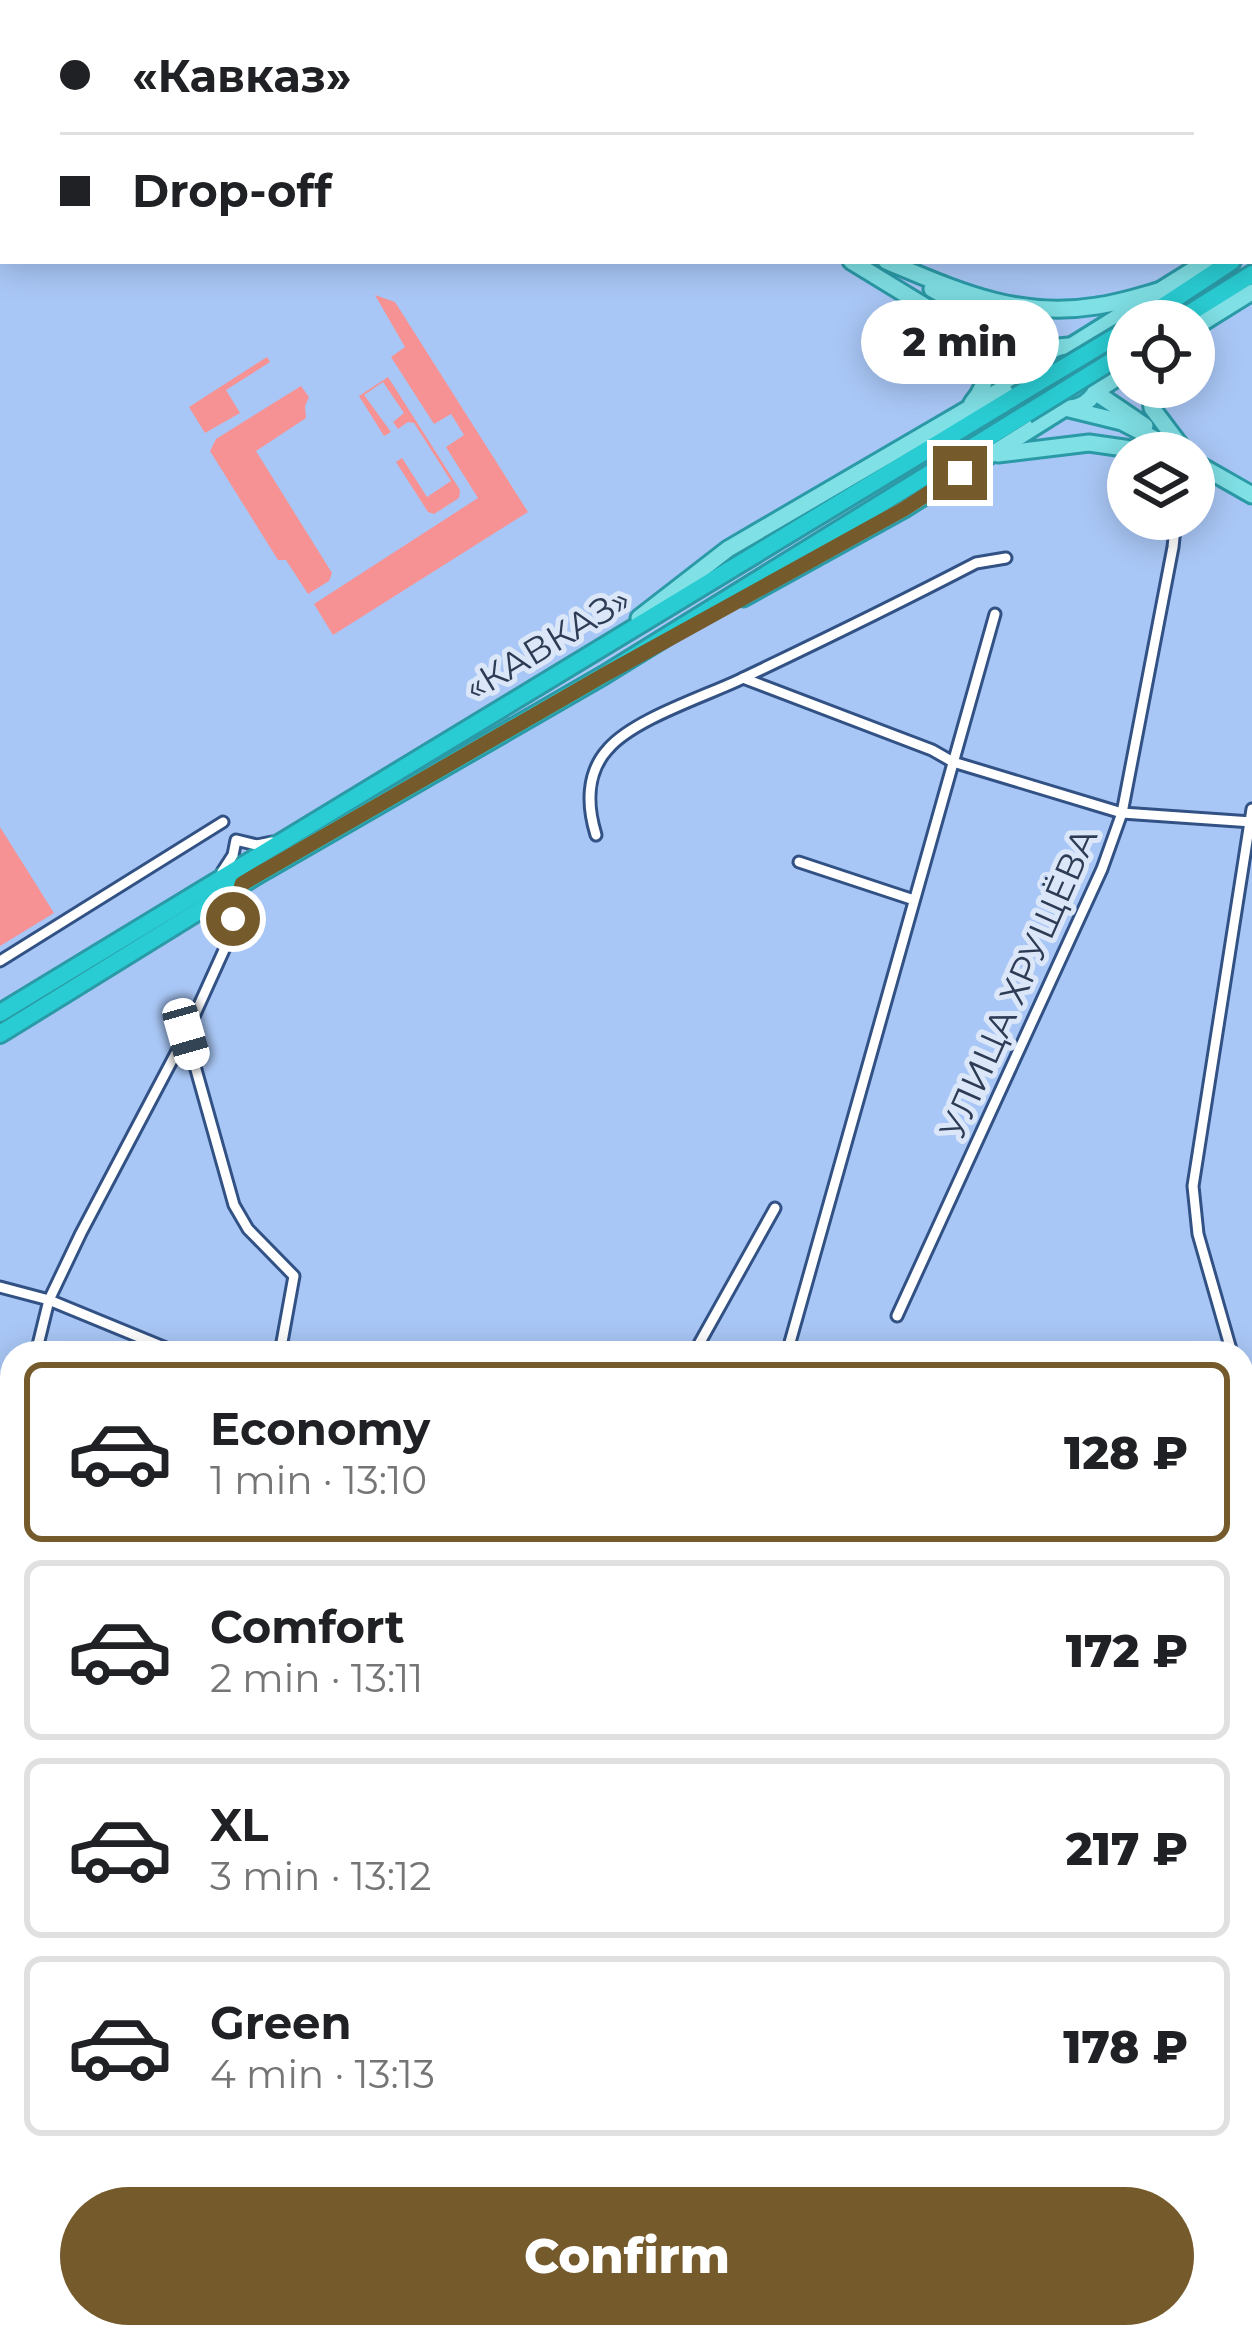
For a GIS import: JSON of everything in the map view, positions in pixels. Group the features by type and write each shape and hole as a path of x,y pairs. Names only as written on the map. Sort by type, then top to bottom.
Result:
{"highway":[{"path":"1173,300 1227,264"},
{"path":"1211,300 1252,274"},
{"name":"«КАВКАЗ»","path":"0,1013 1107,342"},
{"name":"«КАВКАЗ»","path":"0,1034 242,884 604,675 1107,364"}],"main road":[{"path":"856,264 967,332 1038,368"},
{"path":"889,264 999,327 1053,350"},
{"path":"891,264 968,296 1010,307 1094,307 1162,290"},
{"path":"1140,432 1122,422 1053,404 1038,386 1038,368 1053,350 1071,346 1202,264"},
{"path":"1215,315 1252,292"},
{"path":"967,332 986,364 982,392 967,409"},
{"path":"1071,346 1088,352 1095,362 1099,380 1095,392"},
{"path":"580,663 728,549 1038,368"},
{"path":"604,675 904,509 1065,408 1083,404 1107,384"},
{"path":"1095,392 1148,432"},
{"path":"989,455 1040,446 1107,444"},
{"path":"1215,475 1252,495"}],"street":[{"name":"УЛИЦА ХРУЩЁВА","path":"897,1316 1102,869 1122,813 1174,540"},
{"path":"596,835 589,814 590,783 603,753 623,733 976,562 1006,558"},
{"path":"790,1341 995,614"},
{"path":"743,678 953,762 1122,813 1251,821"},
{"path":"1229,1341 1198,1234 1193,1186 1252,808"},
{"path":"0,961 223,822"},
{"path":"799,862 914,901"},
{"path":"40,1341 49,1300 186,1034 229,939 242,884"},
{"path":"210,904 233,919"},
{"path":"186,1034 234,1204 248,1229 294,1276 282,1341"},
{"path":"701,1341 775,1208"},
{"path":"0,1287 49,1300 149,1341"}],"shaded area":[{"path":"375,295 395,302 528,512 333,635 314,604 478,498 446,447 464,435 451,414 434,424 391,357 405,347"},
{"path":"267,357 270,362 226,390 240,413 205,433 189,407"},
{"path":"388,377 460,490 459,498 434,514 428,512 396,462 402,458 427,497 451,481 414,423 398,429 393,422 404,413 383,382 364,395 391,432 384,436 359,396"},
{"path":"301,386 309,397 306,418 256,451 332,573 329,581 308,594 286,560 278,560 210,451 216,439"},
{"path":"0,827 54,913 0,946"}],"route":[{"path":"233,919 242,884 960,473"}]}
